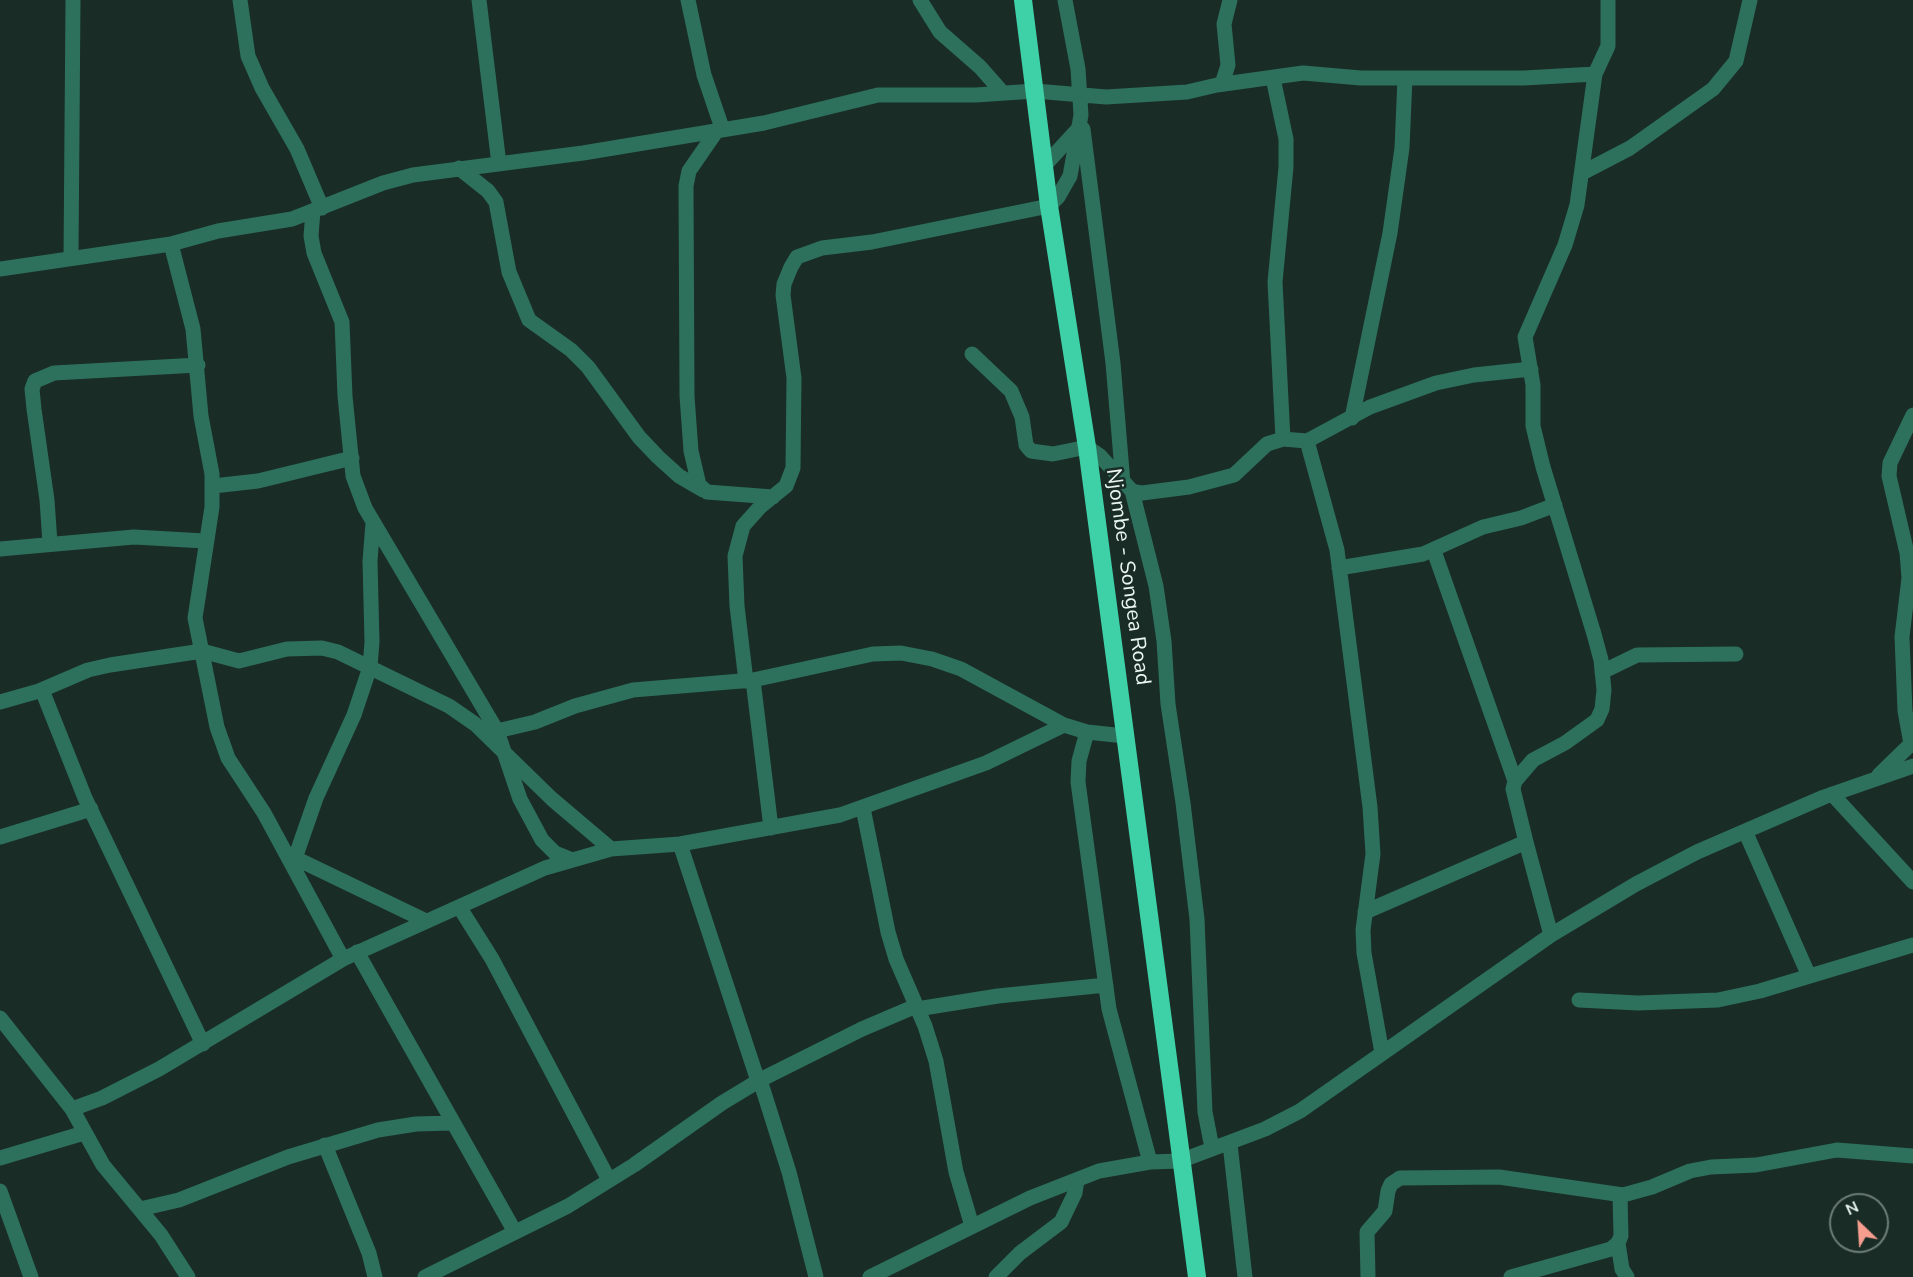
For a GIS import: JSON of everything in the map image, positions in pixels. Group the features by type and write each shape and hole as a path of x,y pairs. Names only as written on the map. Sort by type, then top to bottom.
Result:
{"highway":[{"name":"Njombe - Songea Road","path":"1023,0 1049,206 1087,447 1197,1277"}],"street":[{"path":"71,258 73,0"},
{"path":"240,0 251,63 297,149 317,209 311,236 314,253 342,322 345,396 353,476 373,523 425,605 497,731 520,799 542,840 555,853 572,860"},
{"path":"479,0 499,164"},
{"path":"688,0 704,75 720,128"},
{"path":"920,0 940,32 980,67 1003,93"},
{"path":"771,828 737,606 736,549 743,526 786,486 794,468 794,378 783,295 784,284 797,257 822,248 883,240 1049,206 1058,197 1070,176 1080,121 1081,95 1071,22 1065,0"},
{"path":"1222,84 1228,64 1224,24 1230,0"},
{"path":"1551,934 1513,789 1515,781 1533,760 1565,743 1597,720 1602,709 1604,690 1602,672 1575,568 1533,426 1531,369 1525,337 1565,245 1582,173 1595,74 1608,46 1608,0"},
{"path":"1582,173 1630,148 1670,117 1713,89 1736,61 1750,0"},
{"path":"0,270 171,244 218,231 292,219 384,183 459,168 583,153 720,128 785,119 878,95 1035,91 1106,97 1187,92 1222,84 1303,73 1361,78 1524,78 1595,74"},
{"path":"1273,78 1286,140 1286,167 1275,282 1283,439"},
{"path":"1352,418 1390,233 1402,148 1405,78"},
{"path":"1045,165 1080,121"},
{"path":"1080,121 1112,352 1127,487 1156,586 1164,641 1168,704 1184,803 1197,919 1205,1112 1212,1148"},
{"path":"707,492 699,484 696,476 688,407 685,200 689,171 720,128"},
{"path":"459,168 488,190 496,202 508,272 529,320 571,350 588,367 639,437 658,457 679,476 707,492 773,497"},
{"path":"171,244 193,329 201,416 213,486 195,618 221,742 350,955 428,1075 452,1123 515,1232"},
{"path":"972,354 1011,391 1022,417 1026,445 1031,451 1053,454 1087,447 1100,456 1127,487 1142,493 1189,487 1234,475 1267,444 1283,439 1307,441 1370,407 1436,383 1473,375 1531,369"},
{"path":"50,543 47,500 32,388 35,381 41,376 54,373 198,365"},
{"path":"1875,779 1912,743 1905,711 1902,638 1910,578 1905,544 1889,476 1890,463 1913,415"},
{"path":"1307,441 1337,550 1373,854 1365,912 1364,953 1382,1053"},
{"path":"213,486 258,482 352,458"},
{"path":"1339,568 1434,550 1483,527 1521,518 1555,505"},
{"path":"294,861 316,798 354,715 370,667 372,642 370,561 373,523"},
{"path":"0,549 134,537 205,541"},
{"path":"1434,550 1515,781"},
{"path":"0,702 42,690 88,670 202,651 239,661 287,649 322,648 370,667 449,706 476,724 552,799 611,849"},
{"path":"497,731 535,722 603,697 633,690 750,681 873,654 901,653 932,659 961,669 1064,725 1087,732 1125,736"},
{"path":"1602,672 1637,655 1736,654"},
{"path":"42,690 91,809 202,1044"},
{"path":"72,1109 118,1090 202,1044 350,955 460,908 545,868 611,849 680,844 821,819 863,808 986,763 1064,725"},
{"path":"1087,732 1079,761 1078,783 1106,985 1113,1030 1150,1162"},
{"path":"870,1277 1030,1198 1100,1171 1150,1162 1180,1161 1212,1148 1230,1144 1300,1111 1551,934 1636,884 1697,852 1745,831 1832,794 1913,766"},
{"path":"1832,794 1913,882"},
{"path":"863,808 891,941 936,1061 956,1172 972,1226"},
{"path":"0,837 91,809"},
{"path":"1745,831 1809,976"},
{"path":"1365,912 1526,842"},
{"path":"680,844 789,1172 816,1277"},
{"path":"294,861 426,921"},
{"path":"460,908 492,959 609,1180"},
{"path":"1579,1000 1638,1003 1718,1000 1913,945"},
{"path":"425,1277 568,1206 759,1080 862,1029 917,1007 1106,985"},
{"path":"0,1018 72,1109 103,1165 161,1234 188,1277"},
{"path":"140,1209 179,1200 325,1145 378,1130 416,1124 452,1123"},
{"path":"0,1158 84,1133"},
{"path":"1230,1144 1245,1277"},
{"path":"325,1145 369,1253 375,1277"},
{"path":"1368,1277 1367,1232 1384,1211 1391,1184 1400,1178 1499,1177 1620,1195 1636,1193 1690,1170 1756,1165 1837,1150 1913,1156"},
{"path":"996,1277 1020,1254 1061,1222 1075,1193 1077,1180"},
{"path":"0,1191 31,1277"},
{"path":"1620,1195 1621,1236 1618,1243 1622,1269 1627,1277"},
{"path":"1511,1277 1555,1262 1601,1252 1618,1243"}]}
